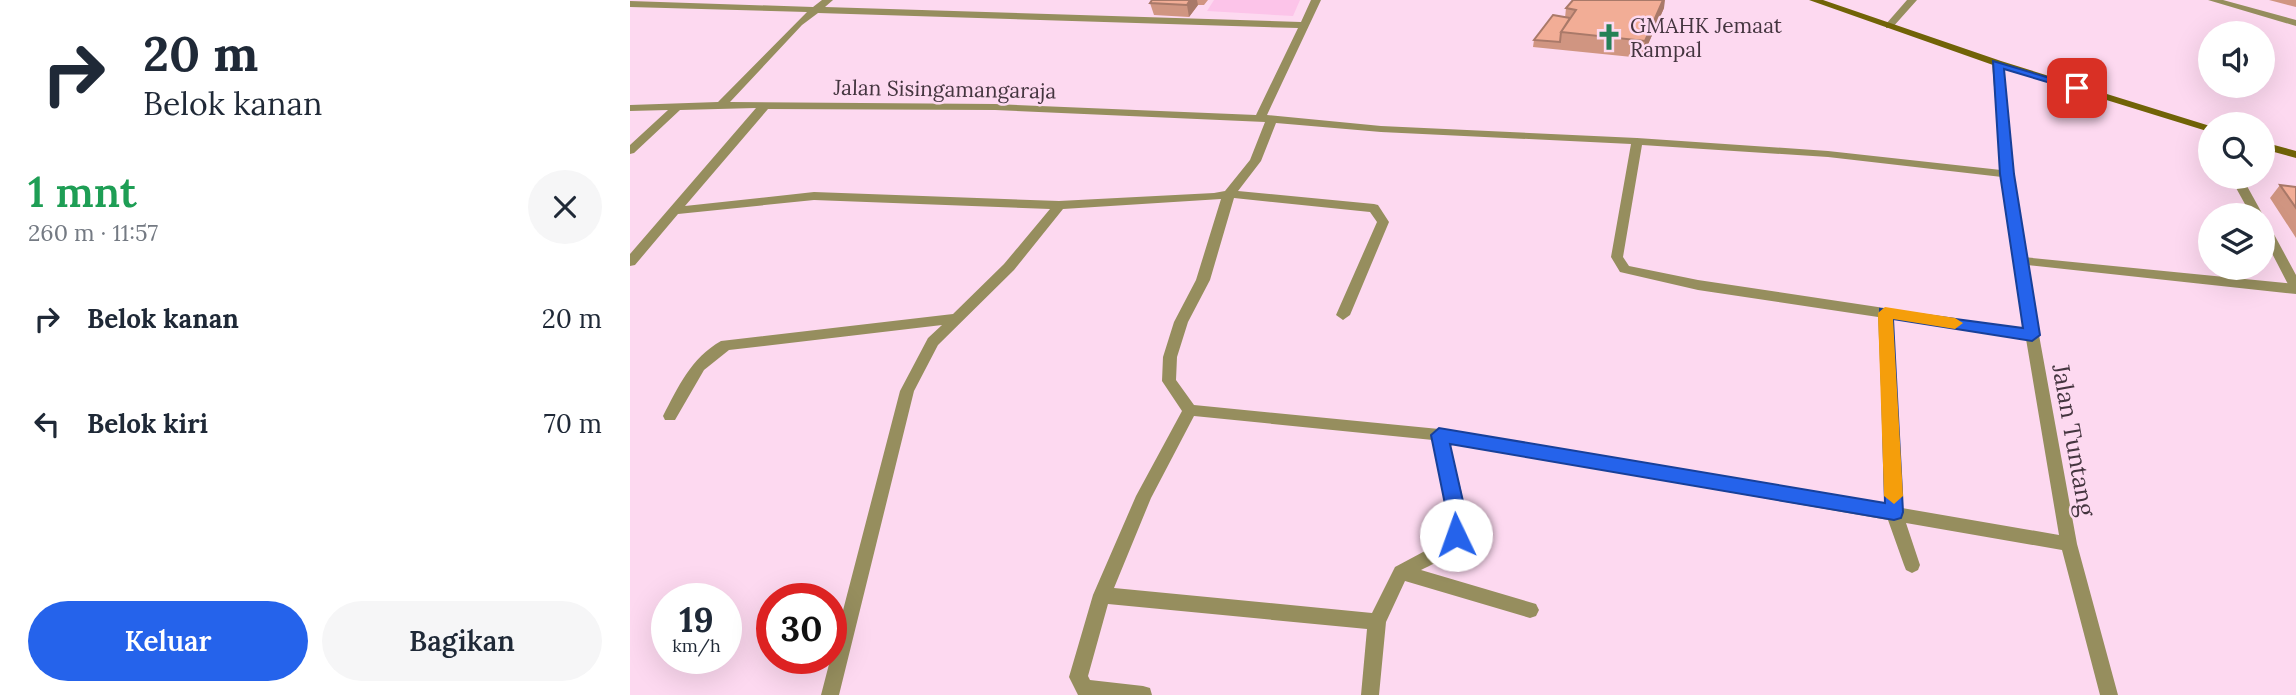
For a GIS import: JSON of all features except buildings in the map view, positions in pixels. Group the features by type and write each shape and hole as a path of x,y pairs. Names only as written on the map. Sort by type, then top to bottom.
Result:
{"street":[{"path":"721,105 812,12 828,0"},
{"path":"1315,0 1302,25 1266,118 1255,161 1229,194 1203,280 1181,322 1170,356 1170,381 1190,410 1439,435 2069,544"},
{"path":"1814,0 1997,63 2198,125"},
{"path":"1889,26 1912,0"},
{"path":"2213,0 2296,23"},
{"path":"630,4 812,12 1302,25"},
{"name":"Jalan Tuntang","path":"1997,63 2007,174 2069,544 2109,695"},
{"name":"Jalan Sisingamangaraja","path":"630,108 721,105 995,107 1266,118 1505,137 1637,141 1828,154 2007,174"},
{"path":"630,262 765,106"},
{"path":"630,151 676,108"},
{"path":"1637,141 1617,257 1625,269 1698,285 2032,335"},
{"path":"2275,149 2296,155"},
{"path":"673,211 814,196 1059,205 1229,194 1374,208 1380,213 1383,222 1343,315"},
{"path":"830,695 907,391 933,342 953,318 1009,267 1059,205"},
{"path":"2275,248 2296,288"},
{"path":"2023,261 2296,288"},
{"path":"1885,313 1894,512 1912,565"},
{"path":"670,416 701,361 712,351 726,345 953,318"},
{"path":"1143,695 1085,689 1080,685 1078,677 1102,595 1144,496 1190,410"},
{"path":"1370,695 1377,622 1401,572 1444,549 1456,535 1458,519 1439,435"},
{"path":"1401,572 1530,610"},
{"path":"1102,595 1377,622"}],"shaded area":[{"path":"1214,0 1300,0 1293,16 1207,11"}],"slow traffic":[{"path":"1894,496 1885,313 1955,323"}],"place":[{"name":"GMAHK Jemaat Rampal","path":"1609,37"}],"route":[{"path":"1456,535 1458,519 1439,435 1894,512 1885,313 2032,335 2023,261 2007,174 1997,63 2077,88"}]}
